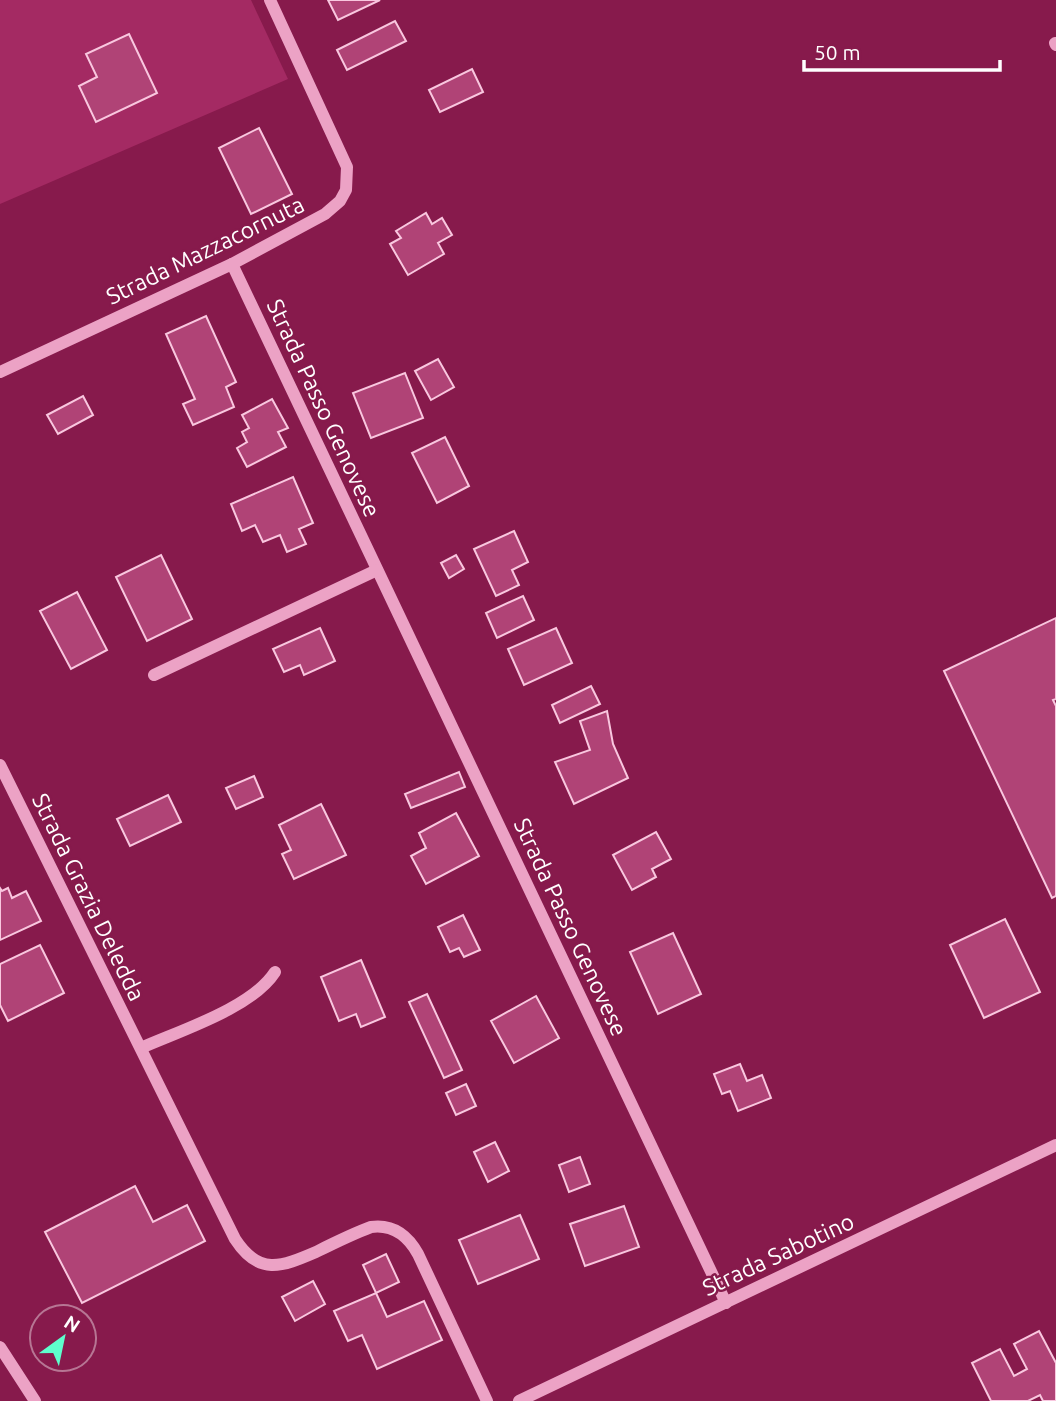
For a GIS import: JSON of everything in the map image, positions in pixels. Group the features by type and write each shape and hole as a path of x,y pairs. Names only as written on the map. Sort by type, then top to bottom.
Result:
{"street":[{"name":"Strada Mazzacornuta","path":"0,372 232,264 333,209 346,190 348,179 344,159 270,0"},
{"name":"Strada Passo Genovese","path":"232,264 726,1303"},
{"path":"154,675 377,570"},
{"name":"Strada Grazia Deledda","path":"0,765 235,1239 244,1252 265,1265 282,1266 371,1227 385,1227 401,1233 408,1238 418,1254 487,1401"},
{"path":"141,1048 232,1007 256,993 275,972"},
{"name":"Strada Sabotino","path":"519,1401 1056,1145"},
{"path":"0,1347 35,1401"}],"shaded area":[{"path":"0,0 251,0 288,79 0,204"}],"building":[{"path":"328,0 380,0 338,20"},
{"path":"395,21 406,41 347,70 337,50"},
{"path":"129,34 157,93 96,122 79,86 97,77 86,54"},
{"path":"472,69 483,92 440,112 429,90"},
{"path":"259,128 292,194 251,214 219,148"},
{"path":"426,213 432,224 442,218 452,235 438,243 444,254 408,275 390,244 401,238 396,231"},
{"path":"206,316 236,382 226,387 234,407 193,425 183,404 195,399 166,334"},
{"path":"438,359 454,387 431,400 415,371"},
{"path":"405,373 423,418 371,438 353,393"},
{"path":"83,396 93,415 58,434 47,415"},
{"path":"272,399 288,428 278,432 286,447 247,467 237,448 247,442 242,432 249,428 242,415"},
{"path":"445,437 469,486 437,503 412,453"},
{"path":"293,477 313,523 299,529 306,544 287,552 280,535 263,542 255,525 242,531 231,504"},
{"path":"514,531 528,562 512,570 519,585 496,596 474,549"},
{"path":"161,555 192,619 147,641 116,577"},
{"path":"456,555 464,569 449,578 441,563"},
{"path":"77,592 107,650 71,669 40,611"},
{"path":"523,596 534,620 497,638 486,613"},
{"path":"1056,618 1056,699 1053,700 1056,706 1056,896 1052,898 944,671"},
{"path":"320,628 335,661 304,675 300,665 284,672 273,649"},
{"path":"556,628 572,663 524,685 508,649"},
{"path":"591,686 600,704 560,723 552,705"},
{"path":"607,711 613,744 628,778 574,804 555,762 590,750 580,721"},
{"path":"459,772 465,787 411,808 405,794"},
{"path":"254,776 263,797 236,809 226,788"},
{"path":"168,795 181,822 130,846 117,819"},
{"path":"321,804 346,855 294,879 282,854 291,850 279,825"},
{"path":"456,813 479,856 426,884 411,856 426,848 419,833"},
{"path":"656,832 671,859 652,869 656,877 632,890 613,855"},
{"path":"0,888 2,891 8,888 12,898 26,891 41,921 0,940"},
{"path":"463,915 480,950 464,957 459,948 450,952 438,927"},
{"path":"1005,919 1040,992 984,1018 950,945"},
{"path":"673,933 701,994 658,1014 630,952"},
{"path":"40,945 64,993 8,1021 0,1005 0,964"},
{"path":"361,960 385,1017 361,1027 356,1014 339,1021 321,977"},
{"path":"427,994 462,1070 444,1078 409,1002"},
{"path":"536,996 559,1038 514,1063 491,1021"},
{"path":"740,1064 747,1081 762,1075 771,1098 738,1111 730,1091 722,1094 714,1074"},
{"path":"466,1084 476,1106 456,1115 446,1093"},
{"path":"495,1142 509,1171 488,1182 474,1152"},
{"path":"580,1157 590,1184 569,1192 559,1165"},
{"path":"135,1186 153,1222 187,1205 205,1241 82,1303 45,1232"},
{"path":"624,1206 639,1247 585,1266 570,1224"},
{"path":"520,1215 539,1259 478,1284 459,1240"},
{"path":"386,1254 399,1282 376,1293 363,1265"},
{"path":"313,1281 325,1304 295,1321 282,1297"},
{"path":"376,1293 387,1317 424,1301 442,1340 377,1369 362,1335 348,1341 334,1311"},
{"path":"1039,1331 1056,1363 1056,1401 1043,1401 1040,1395 1028,1401 991,1401 972,1363 1000,1349 1014,1376 1027,1369 1014,1344"}]}
